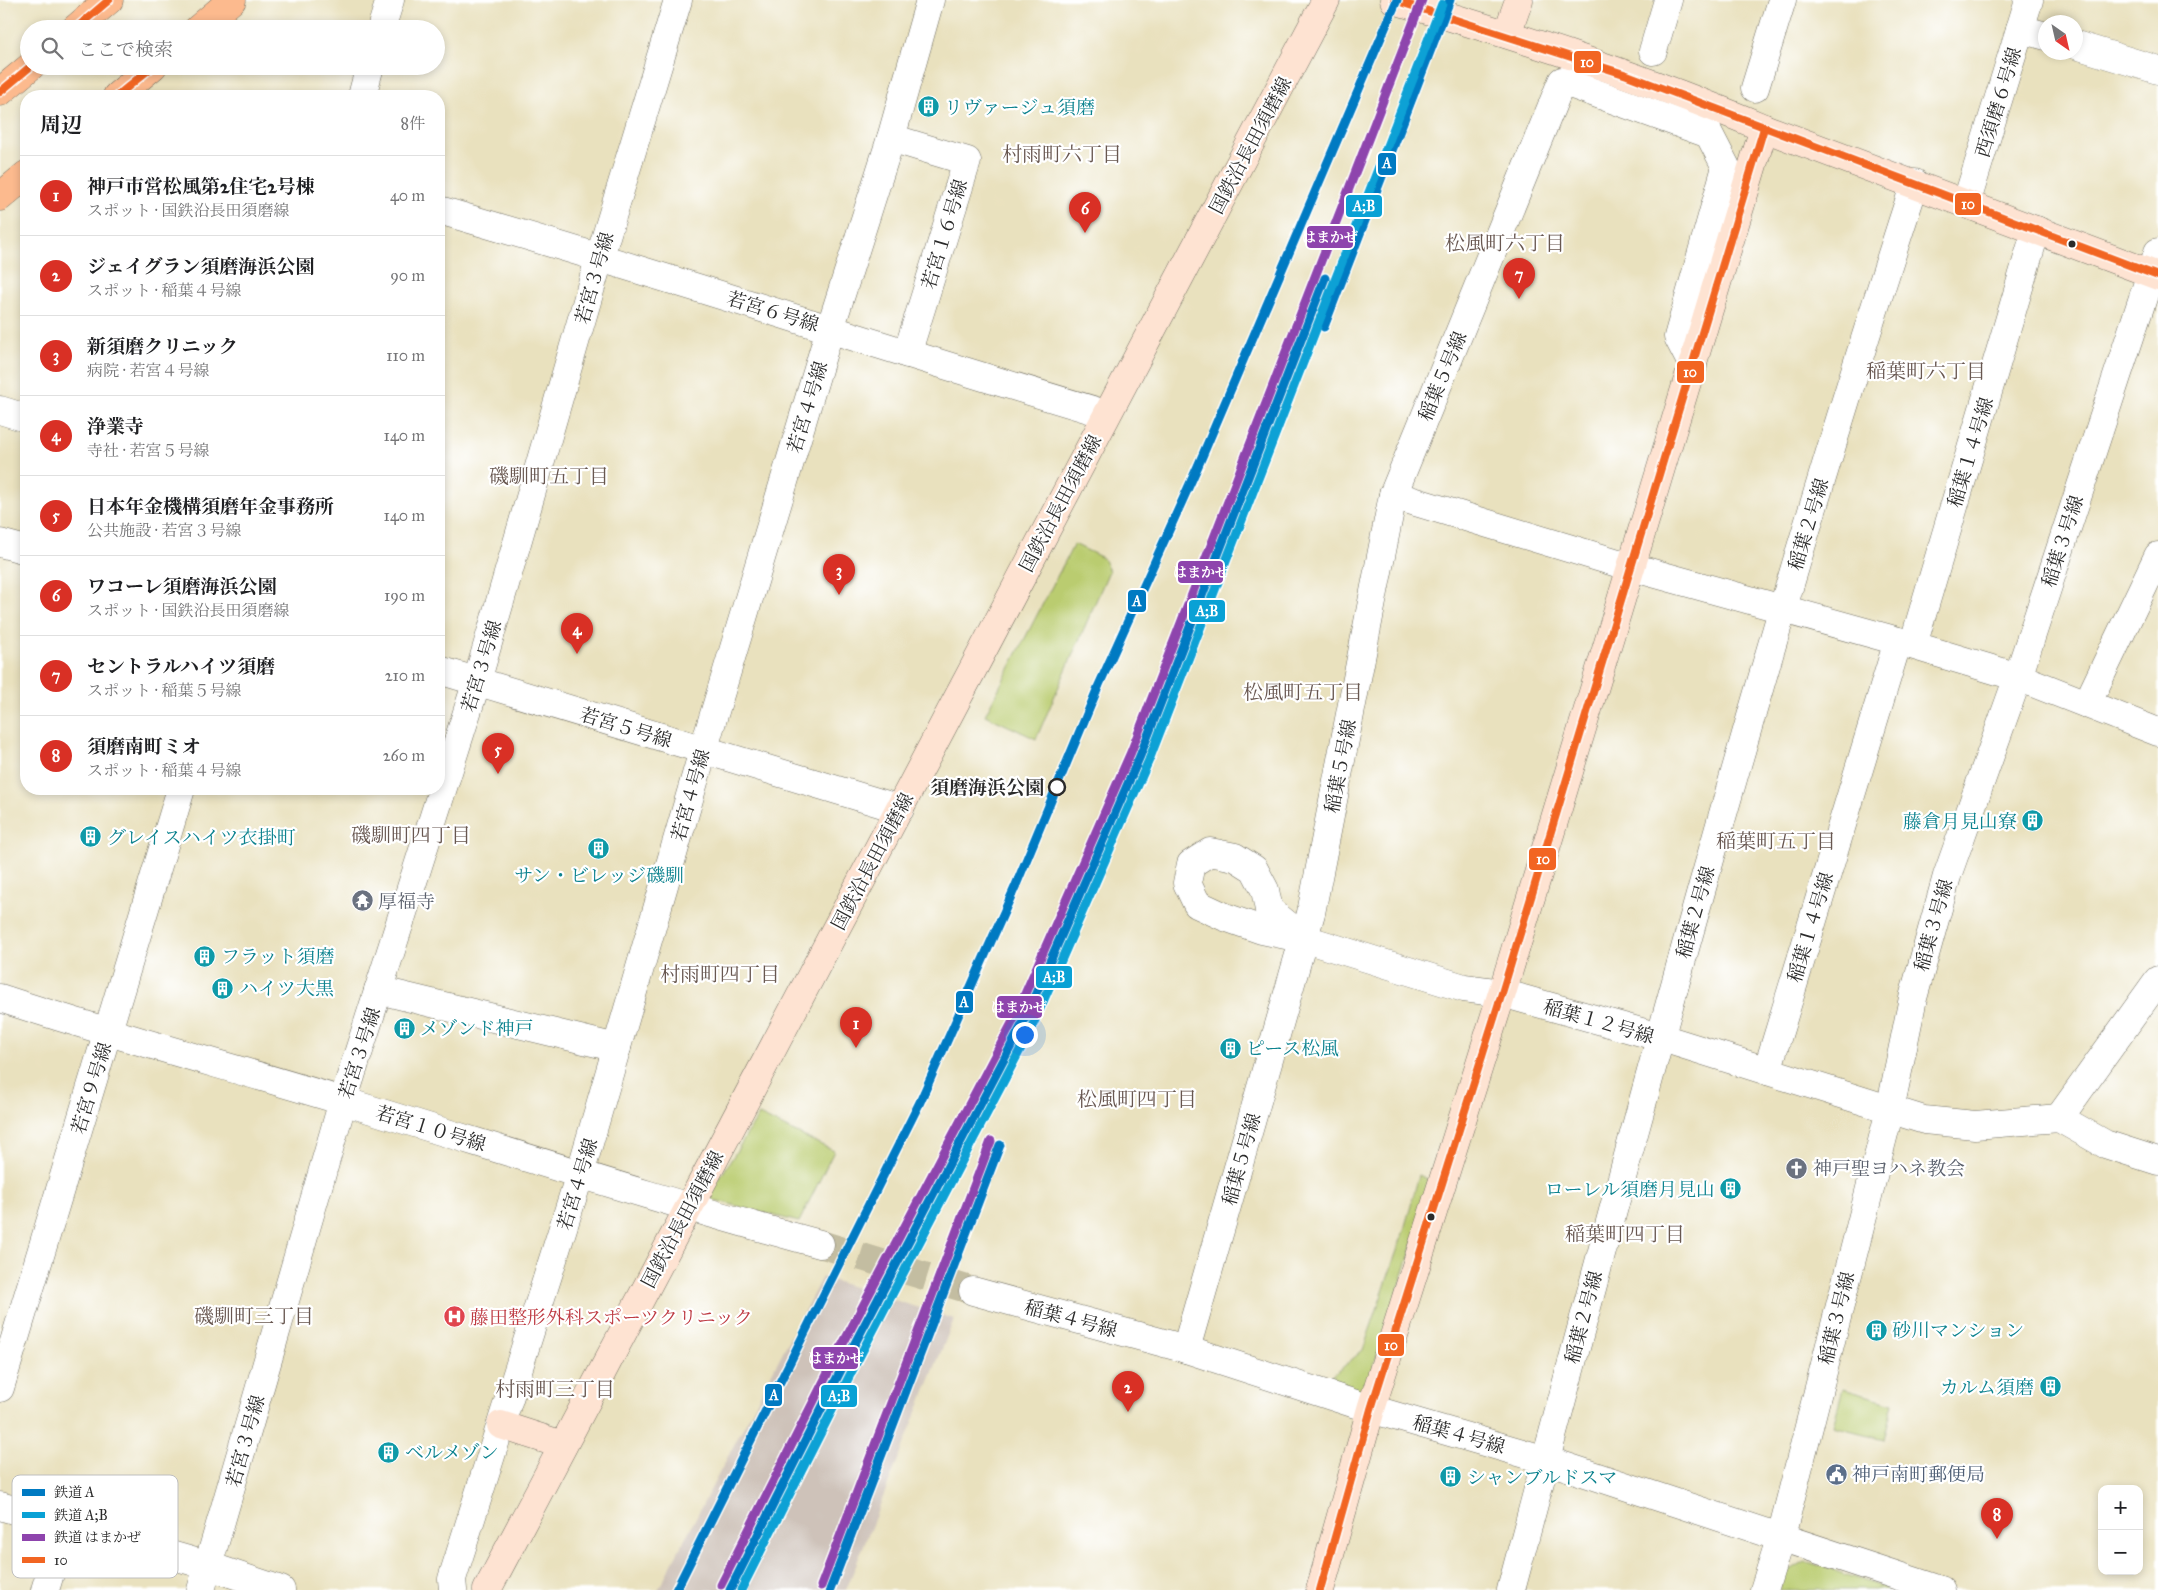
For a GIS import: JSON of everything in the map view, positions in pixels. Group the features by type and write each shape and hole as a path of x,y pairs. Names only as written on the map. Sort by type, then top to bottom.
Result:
{"highway":[{"path":"86,20 109,0"},
{"path":"209,20 232,0"},
{"path":"0,92 20,75"},
{"path":"125,90 142,75"},
{"path":"0,198 20,180"}],"street":[{"path":"384,20 390,0"},
{"name":"若宮３号線","path":"445,781 477,681 600,256 678,0"},
{"name":"若宮４号線","path":"452,1590 452,1579 580,1174 703,750 830,329 891,138 930,0"},
{"path":"1394,0 1507,34 1710,104 1764,128 1915,183 2036,230 2156,268"},
{"path":"1507,34 1519,0"},
{"path":"1653,51 1668,0"},
{"path":"1755,88 1782,0"},
{"name":"西須磨６号線","path":"1966,204 2033,32 2029,0"},
{"name":"国鉄沿長田須磨線","path":"487,1590 900,809 1106,414 1323,8"},
{"path":"2083,47 2158,70"},
{"path":"364,90 368,75"},
{"name":"稲葉５号線","path":"1186,1349 1305,939 1393,495 1562,81 1709,134 1726,167 1678,338 1693,366"},
{"path":"1320,1590 1371,1409 1502,993 1764,128"},
{"name":"若宮１６号線","path":"891,138 967,161 907,354"},
{"name":"稲葉２号線","path":"1511,1590 1659,1038 1782,610 1851,379 1915,183"},
{"name":"若宮６号線","path":"445,212 600,256 907,354 1106,414"},
{"name":"稲葉１４号線","path":"1767,1071 2036,230"},
{"name":"稲葉３号線","path":"1764,1590 1781,1536 1890,1110 1913,998 1947,876 2018,676 2156,268"},
{"path":"0,410 20,416"},
{"path":"1393,495 1631,567 2018,676 2158,732"},
{"path":"0,543 20,548"},
{"path":"2087,704 2158,556"},
{"name":"若宮５号線","path":"445,672 900,809"},
{"name":"若宮９号線","path":"0,1388 179,795"},
{"name":"若宮３号線","path":"205,1578 343,1101 440,795"},
{"name":"稲葉１２号線","path":"1305,939 1464,988 1502,993 1659,1038 1924,1120 1974,1125 2059,1118"},
{"path":"2158,980 2059,1118 2105,1144 2158,1161"},
{"path":"378,990 617,1048"},
{"name":"若宮１０号線","path":"0,998 107,1033 343,1101 688,1208"},
{"path":"688,1208 820,1244"},
{"name":"稲葉４号線","path":"973,1291 1186,1349 1371,1409 1546,1460 1941,1590"},
{"path":"501,1425 563,1445"},
{"path":"178,1568 205,1578 281,1590"},
{"path":"45,1590 49,1578"}],"shaded area":[{"path":"822,1277 954,1319 846,1590 658,1590"}],"green space":[{"path":"1074,544 1103,558 1109,571 1036,739 985,715"},
{"path":"759,1115 834,1151 799,1222 710,1199 713,1189"},
{"path":"1419,1175 1433,1182 1365,1393 1330,1378 1363,1350 1404,1230"},
{"path":"1843,1389 1893,1403 1884,1439 1833,1426"},
{"path":"1805,1561 1892,1590 1779,1590 1784,1574"}],"tunnel":[{"path":"820,1244 973,1291"}],"rail line":[{"name":"A","path":"676,1590 920,1102 1016,885 1099,685 1198,466 1397,0"},
{"name":"はまかぜ","path":"721,1585 835,1359 1013,1021 1131,752 1422,0"},
{"name":"A","path":"1324,327 1450,0"},
{"name":"A;B","path":"741,1590 853,1369 1031,1029 1149,760 1442,4"},
{"name":"A","path":"730,1590 844,1364 1022,1025 1140,756 1325,278"},
{"name":"はまかぜ","path":"821,1586 991,1141"},
{"name":"A","path":"830,1590 1000,1145"}],"transit line":[{"name":"10","path":"86,20 109,0"},
{"name":"10","path":"1394,0 1627,75 2158,276"},
{"name":"10","path":"0,92 20,75"},
{"name":"10","path":"124,90 142,75"},
{"name":"10","path":"1320,1590 1371,1409 1502,993 1764,128"}],"place":[{"name":"リヴァージュ須磨","path":"928,107"},
{"name":"ワコーレ須磨海浜公園","path":"1085,233"},
{"name":"セントラルハイツ須磨","path":"1519,299"},
{"name":"新須磨クリニック","path":"839,595"},
{"name":"浄業寺","path":"577,654"},
{"name":"日本年金機構須磨年金事務所","path":"498,774"},
{"name":"須磨海浜公園","path":"1057,787"},
{"name":"藤倉月見山寮","path":"2033,821"},
{"name":"グレイスハイツ衣掛町","path":"91,837"},
{"name":"サン・ビレッジ磯馴","path":"599,849"},
{"name":"厚福寺","path":"362,901"},
{"name":"フラット須磨","path":"205,956"},
{"name":"ハイツ大黒","path":"223,988"},
{"name":"メゾンド神戸","path":"404,1028"},
{"name":"神戸市営松風第2住宅2号棟","path":"856,1048"},
{"name":"ピース松風","path":"1230,1048"},
{"name":"神戸聖ヨハネ教会","path":"1797,1168"},
{"name":"ローレル須磨月見山","path":"1731,1189"},
{"name":"藤田整形外科スポーツクリニック","path":"454,1317"},
{"name":"砂川マンション","path":"1876,1330"},
{"name":"カルム須磨","path":"2050,1387"},
{"name":"ジェイグラン須磨海浜公園","path":"1128,1412"},
{"name":"ベルメゾン","path":"389,1452"},
{"name":"神戸南町郵便局","path":"1836,1474"},
{"name":"シャンブルドスマ","path":"1451,1477"},
{"name":"須磨南町ミオ","path":"1997,1539"}],"district":[{"name":"村雨町六丁目","path":"1062,154"},
{"name":"松風町六丁目","path":"1505,243"},
{"name":"稲葉町六丁目","path":"1926,371"},
{"name":"磯馴町五丁目","path":"549,476"},
{"name":"松風町五丁目","path":"1303,692"},
{"name":"磯馴町四丁目","path":"411,835"},
{"name":"稲葉町五丁目","path":"1776,841"},
{"name":"村雨町四丁目","path":"720,974"},
{"name":"松風町四丁目","path":"1137,1099"},
{"name":"稲葉町四丁目","path":"1625,1234"},
{"name":"磯馴町三丁目","path":"254,1316"},
{"name":"村雨町三丁目","path":"555,1389"}]}
